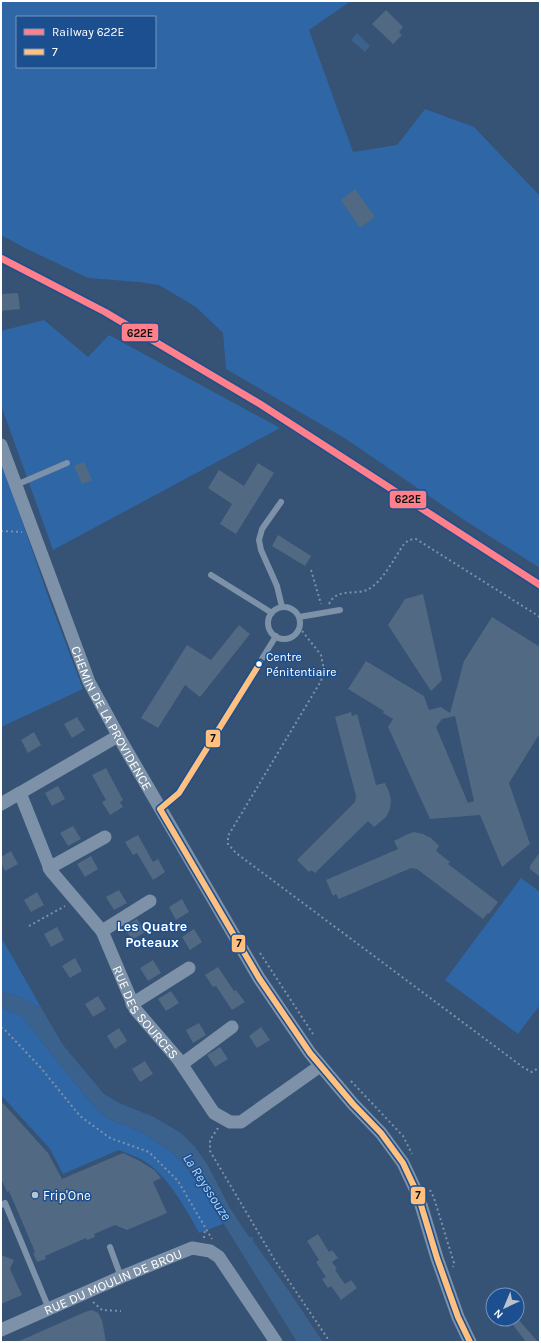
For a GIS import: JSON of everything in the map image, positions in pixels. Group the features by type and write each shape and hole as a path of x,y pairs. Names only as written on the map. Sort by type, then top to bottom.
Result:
{"street":[{"name":"CHEMIN DE LA PROVIDENCE","path":"1,445 89,682 118,736 259,978 320,1066 381,1133 403,1163 418,1195 458,1318 470,1342"},
{"path":"1,804 118,736"},
{"name":"RUE DES SOURCES","path":"20,793 49,868 102,931 132,1004 182,1064 214,1113 223,1118"},
{"path":"49,868 105,837"},
{"path":"102,931 150,901"},
{"path":"132,1004 189,968"},
{"path":"182,1064 232,1027"},
{"path":"223,1118 230,1122 241,1122 320,1066"},
{"name":"RUE DU MOULIN DE BROU","path":"1,1330 121,1277 192,1248 210,1251 219,1257 228,1268 276,1342"}],"lane":[{"path":"16,485 68,464"},
{"path":"281,502 262,529 259,540 261,550 277,586 282,607"},
{"path":"211,574 272,612"},
{"path":"282,607 292,609 299,617 299,627 294,635 285,638 276,636 269,628 272,612 282,607"},
{"path":"299,617 340,610"},
{"path":"160,809 179,793 276,636"},
{"path":"1,1205 5,1203 49,1309"},
{"path":"110,1247 121,1277"}],"path":[{"path":"1,531 33,532"},
{"path":"324,613 330,600 338,594 367,590 380,580 404,544 409,540 416,539 540,617"},
{"path":"311,570 324,613"},
{"path":"299,627 321,655 324,670 321,682 228,836 228,844 236,853 524,1068 532,1072 540,1067"},
{"path":"29,926 75,900"},
{"path":"256,947 316,1039"},
{"path":"1,1027 40,1068 80,1116 110,1138 149,1152 178,1181 205,1227"},
{"path":"347,1077 403,1136 413,1155"},
{"path":"223,1118 210,1140 210,1151 274,1258 330,1342"},
{"path":"428,1186 434,1198 454,1264 451,1270 444,1277"},
{"path":"90,1299 102,1310 121,1310"}],"shaded area":[{"path":"1,1 351,1 309,30 353,152 397,145 425,109 474,127 540,196 540,568 461,518 346,439 226,369 223,333 196,307 159,285 88,278 1,235"},
{"path":"44,320 88,357 109,335 280,428 53,550 1,405 1,331"},
{"path":"1,460 49,599 83,689 1,727"},
{"path":"521,878 540,892 540,1005 518,1034 445,980"},
{"path":"1,937 42,1009 23,998 1,991"},
{"path":"1,1007 22,1016 85,1096 102,1114 111,1120 144,1133 175,1155 199,1184 223,1224 199,1233 183,1204 170,1185 155,1169 137,1157 119,1150 63,1174 50,1149 1,1095"}],"water":[{"path":"357,33 370,46 365,52 351,40"},
{"name":"La Reyssouze","path":"1,991 23,998 42,1009 63,1045 104,1094 119,1103 154,1117 181,1133 195,1147 207,1164 230,1208 249,1237 253,1237 253,1241 323,1342 297,1342 199,1184 175,1155 144,1133 111,1120 102,1114 85,1096 22,1016 1,1007"}],"building":[{"path":"386,10 403,27 399,32 402,35 393,44 372,24"},
{"path":"355,189 375,217 360,228 341,200"},
{"path":"18,293 20,309 1,311 1,294"},
{"path":"84,462 92,480 82,484 74,466"},
{"path":"258,463 274,473 236,534 220,524 232,504 208,488 219,470 244,486"},
{"path":"278,535 311,556 305,566 272,546"},
{"path":"423,594 442,680 431,691 388,625 405,599"},
{"path":"492,617 540,647 540,733 509,783 530,844 502,867 480,815 430,819 388,727 393,719 383,713 384,711 348,689 366,661 424,696 429,710 441,707 450,713 464,661","holes":["455,716 474,801 468,803 436,727 442,719"]},
{"path":"239,625 250,634 200,697 185,685 158,728 141,718 187,645 211,660"},
{"path":"351,712 352,716 357,714 376,785 385,783 389,792 391,800 390,809 386,817 374,827 368,821 315,873 311,870 309,872 297,860 355,802 356,796 335,717"},
{"path":"77,717 85,730 72,738 64,724"},
{"path":"34,732 41,745 28,753 21,740"},
{"path":"106,768 123,800 120,802 123,807 110,815 102,802 106,800 92,775"},
{"path":"58,786 65,799 52,806 45,793"},
{"path":"73,826 81,839 68,846 60,833"},
{"path":"414,832 431,838 439,846 436,851 450,862 448,864 498,902 489,914 488,913 483,919 417,869 411,868 339,899 336,894 333,896 326,880 398,849 394,841"},
{"path":"138,835 153,862 158,859 165,872 153,880 137,853 133,855 125,842"},
{"path":"11,851 18,864 5,871 1,863 1,857"},
{"path":"540,852 540,877 530,869 530,866"},
{"path":"91,856 98,869 85,877 77,864"},
{"path":"119,890 127,903 114,910 106,897"},
{"path":"37,892 44,905 31,912 24,900"},
{"path":"182,899 189,912 176,920 169,907"},
{"path":"137,919 145,932 132,940 124,927"},
{"path":"57,927 64,940 51,947 44,934"},
{"path":"194,929 202,942 190,950 182,937"},
{"path":"75,958 82,971 70,978 62,966"},
{"path":"153,960 161,973 148,981 140,968"},
{"path":"218,967 234,991 236,990 245,1002 232,1010 216,986 213,987 205,975"},
{"path":"171,991 179,1003 166,1011 158,999"},
{"path":"98,996 106,1009 93,1017 85,1004"},
{"path":"199,1023 206,1035 193,1043 186,1030"},
{"path":"261,1027 270,1040 257,1048 249,1036"},
{"path":"119,1028 127,1041 115,1049 107,1036"},
{"path":"220,1047 228,1059 215,1067 207,1055"},
{"path":"145,1061 153,1074 140,1082 132,1069"},
{"path":"1,1101 48,1153 62,1179 123,1153 154,1170 161,1178 153,1182 167,1213 127,1230 115,1225 94,1234 95,1237 87,1240 86,1238 45,1256 46,1259 37,1262 33,1253 35,1252 9,1191 7,1192 1,1178"},
{"path":"318,1234 329,1252 332,1250 338,1258 332,1262 337,1269 335,1270 345,1284 351,1280 357,1288 341,1300 331,1286 328,1288 322,1279 326,1277 316,1262 319,1260 307,1241"},
{"path":"1,1255 14,1260 10,1269 22,1295 1,1304"},
{"path":"92,1310 98,1313 102,1320 106,1342 17,1342 85,1312"},
{"path":"515,1327 525,1327 538,1342 526,1342"}],"rail line":[{"name":"622E","path":"1,258 105,312 260,404 540,585"}],"transit line":[{"name":"7","path":"160,809 179,793 260,663"},
{"name":"7","path":"160,809 259,978 310,1053 353,1104 381,1133 403,1163 418,1195 437,1258 458,1317 470,1342"}],"place":[{"name":"Centre Pénitentiaire","path":"259,664"},
{"name":"Frip'One","path":"35,1195"}],"district":[{"name":"Les Quatre Poteaux","path":"152,934"}]}
